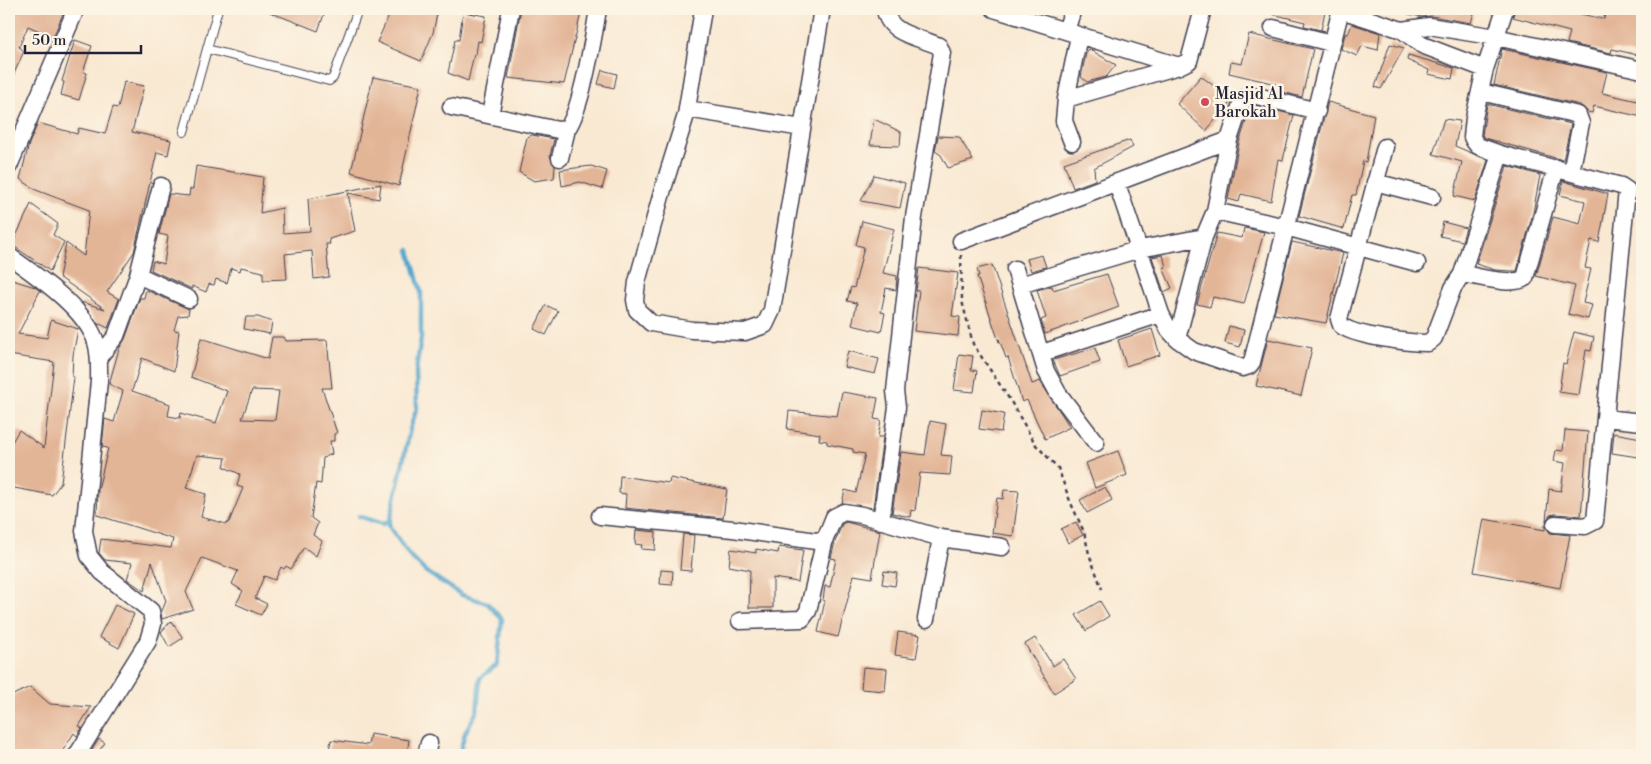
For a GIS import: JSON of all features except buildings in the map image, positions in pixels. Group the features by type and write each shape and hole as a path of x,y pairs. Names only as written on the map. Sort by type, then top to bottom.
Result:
{"street":[{"path":"9,166 76,9"},
{"path":"490,115 511,9"},
{"path":"560,158 567,129 572,122 579,98 598,9"},
{"path":"703,9 688,109 660,198 637,282 635,300 637,310 651,323 692,330 745,332 765,325 772,310 822,9"},
{"path":"881,521 897,407 895,391 914,217 942,53 939,46 901,32 894,27 889,22 885,9"},
{"path":"994,9 1179,66"},
{"path":"1072,9 1073,33 1064,121 1072,142"},
{"path":"1066,99 1179,66 1189,61 1203,9"},
{"path":"1117,184 1161,314 1169,330 1194,352 1243,368 1249,366 1252,362 1341,9 1402,30 1422,46 1485,70"},
{"path":"1505,9 1485,70 1474,118 1472,137 1478,146 1500,154 1621,186 1627,190 1595,521 1585,526 1555,524"},
{"path":"1402,30 1429,26 1496,37 1642,70"},
{"path":"1273,28 1331,43"},
{"path":"1462,274 1510,282 1520,281 1524,278 1582,123 1578,115 1481,92"},
{"path":"1177,339 1204,237 1214,211 1229,140 1243,98 1246,95 1317,110"},
{"path":"451,107 558,130 567,129"},
{"path":"688,109 802,128"},
{"path":"961,241 1117,184 1229,140"},
{"path":"1385,147 1339,319 1341,325 1351,331 1428,343 1434,338 1453,288 1462,274 1500,154"},
{"path":"1376,182 1432,197"},
{"path":"99,357 116,336 138,275 161,186"},
{"path":"1214,211 1286,227 1416,263"},
{"path":"1020,285 1140,249 1204,237"},
{"path":"9,256 45,282 87,325 95,341 99,357 98,400 84,531 89,556 102,572 151,611 153,624 148,641 77,755"},
{"path":"1015,269 1046,371 1058,393 1096,443"},
{"path":"138,275 189,299"},
{"path":"1042,353 1161,314"},
{"path":"1605,418 1642,422"},
{"path":"740,621 802,619 808,611 825,539 834,517 838,513 862,515 941,538 1002,547"},
{"path":"600,516 733,529 816,541 825,539"},
{"path":"926,619 941,538"}],"lane":[{"path":"184,132 218,9"},
{"path":"207,49 329,81 333,78 356,15"}],"path":[{"path":"961,241 959,247 961,262 960,286 970,337 1036,445 1058,468 1084,532 1088,554 1102,589"}],"waterway":[{"path":"409,250 421,292 421,338 416,371 417,408 410,429 389,526 409,555 425,571 462,595 487,603 502,619 497,665 480,678 477,711 465,733 459,755"},
{"path":"359,516 383,524 390,520"}],"place":[{"name":"Masjid Al Barokah","path":"1205,102"}]}
